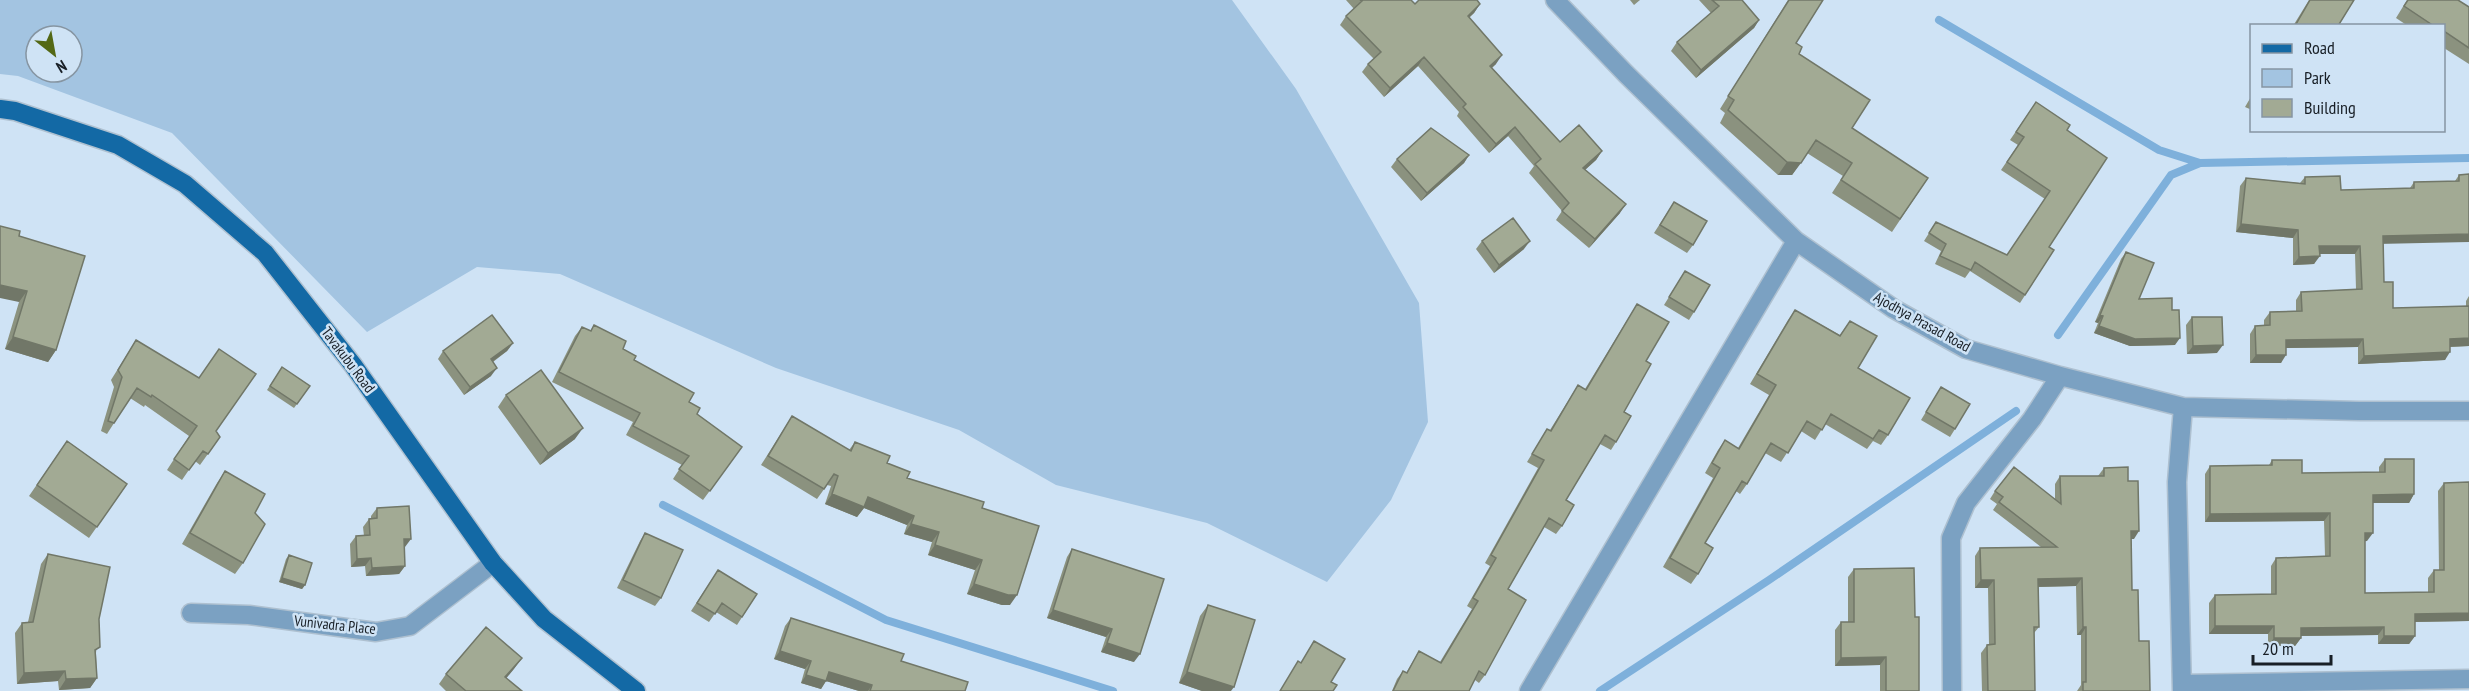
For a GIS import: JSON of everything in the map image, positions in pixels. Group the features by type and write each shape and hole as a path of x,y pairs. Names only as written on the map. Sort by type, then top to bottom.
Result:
{"main road":[{"name":"Tavakubu Road","path":"0,109 15,111 118,145 185,184 265,253 353,365 493,563 544,619 636,691"}],"street":[{"name":"Ajodhya Prasad Road","path":"1555,0 1626,74 1797,241 1894,309 1966,349 2060,376 2183,407 2469,411"},
{"path":"1529,691 1797,241"},
{"path":"1952,691 1951,538 1966,502 2032,419 2060,376"},
{"path":"2183,407 2177,482 2182,687 2469,679"},
{"name":"Vunivadra Place","path":"191,613 249,615 375,632 410,626 493,563"}],"green space":[{"path":"0,0 1232,0 1296,89 1419,303 1428,422 1391,500 1327,582 1207,523 1056,485 959,430 776,368 560,274 477,267 367,332 172,133 40,84 84,84 84,24 24,24 24,78 0,74"}],"building":[{"path":"1360,0 1411,0 1415,4 1419,0 1477,0 1480,4 1468,16 1502,55 1490,66 1560,142 1579,125 1602,151 1583,168 1626,204 1595,239 1562,211 1569,203 1535,164 1541,159 1515,127 1496,144 1463,107 1466,104 1424,57 1390,88 1368,64 1381,52 1346,16 1362,1"},
{"path":"1712,0 1742,0 1759,20 1701,70 1677,42 1719,6"},
{"path":"1789,0 1823,0 1796,43 1802,47 1799,54 1870,100 1852,128 1928,178 1900,219 1841,180 1852,163 1816,140 1801,163 1787,162 1728,110 1734,100 1728,96"},
{"path":"2310,0 2354,0 2339,24 2296,24"},
{"path":"2408,0 2458,0 2469,7 2469,48 2445,32 2445,24 2431,24 2404,6"},
{"path":"2036,102 2070,125 2067,130 2107,158 2049,247 2054,250 2025,295 1975,262 1971,270 1940,256 1946,244 1929,233 1936,222 2007,255 2050,191 2007,162 2024,137 2016,132"},
{"path":"1431,128 1469,155 1427,193 1397,159"},
{"path":"2469,174 2469,234 2383,236 2384,282 2393,282 2393,308 2469,306 2469,338 2450,339 2450,352 2364,356 2363,339 2286,340 2286,355 2256,355 2255,326 2270,325 2270,312 2302,311 2301,292 2362,289 2360,246 2319,246 2320,256 2299,257 2298,230 2241,224 2246,178 2305,184 2305,177 2340,176 2341,190 2414,188 2414,182 2459,181 2459,175"},
{"path":"1674,202 1707,221 1693,245 1660,225"},
{"path":"1513,218 1530,241 1499,265 1482,241"},
{"path":"0,226 20,231 19,236 85,256 56,350 13,337 27,291 0,285"},
{"path":"2126,252 2154,263 2139,299 2172,298 2172,310 2179,310 2180,338 2135,339 2099,326 2103,316 2100,315"},
{"path":"1685,271 1710,285 1694,312 1669,297"},
{"path":"1637,304 1669,322 1646,361 1651,364 1624,412 1631,416 1616,442 1605,435 1566,500 1574,505 1562,526 1549,518 1508,589 1526,600 1485,675 1479,671 1469,691 1393,691 1403,671 1407,673 1419,651 1441,663 1478,601 1473,598 1496,558 1491,555 1544,460 1532,454 1547,429 1551,431 1578,385 1586,390"},
{"path":"1795,310 1840,336 1850,321 1877,336 1858,368 1910,398 1888,435 1879,430 1873,439 1831,414 1822,430 1807,421 1788,453 1771,443 1747,484 1742,481 1705,543 1713,548 1698,574 1670,558 1720,468 1712,463 1725,440 1739,449 1776,385 1757,374"},
{"path":"492,315 513,343 491,359 497,368 470,387 443,351"},
{"path":"2192,317 2222,317 2223,345 2193,346"},
{"path":"594,325 626,341 623,349 636,356 634,360 694,393 689,402 700,408 697,414 742,447 710,491 679,469 689,456 633,426 640,413 559,372 582,327 591,331"},
{"path":"136,340 199,378 219,349 256,374 216,431 220,437 208,454 203,451 189,470 174,459 197,426 152,395 151,397 137,388 114,423 108,421 122,377 118,370"},
{"path":"282,367 310,386 297,404 270,386"},
{"path":"541,370 583,428 548,453 506,395"},
{"path":"1941,387 1970,404 1955,429 1926,412"},
{"path":"792,416 851,451 855,442 890,456 887,463 910,472 907,478 984,502 982,508 1039,526 1017,595 1008,595 974,584 982,560 935,545 939,532 911,524 914,516 868,497 864,507 832,494 838,476 834,474 824,489 768,456"},
{"path":"67,441 127,484 97,527 37,485"},
{"path":"2385,459 2414,459 2414,494 2373,495 2373,533 2365,533 2365,593 2434,592 2434,570 2444,570 2444,483 2469,482 2469,613 2415,614 2415,636 2384,636 2384,627 2301,628 2301,638 2274,638 2274,626 2215,626 2215,595 2276,594 2276,558 2330,556 2330,513 2210,514 2210,466 2272,465 2272,460 2302,460 2302,473 2385,472"},
{"path":"2014,467 2061,504 2060,476 2104,476 2104,468 2128,467 2128,481 2138,481 2139,531 2131,531 2132,590 2138,590 2139,641 2149,641 2150,691 2083,691 2083,682 2086,682 2086,627 2083,627 2082,578 2038,579 2039,627 2034,627 2035,691 1988,691 1987,645 1995,644 1994,580 1981,580 1980,548 2057,547 1999,502 2003,497 1995,491"},
{"path":"225,471 265,494 255,513 265,524 243,563 190,533"},
{"path":"409,506 411,539 404,539 405,566 372,568 371,558 357,559 356,536 370,535 369,519 377,518 377,508"},
{"path":"645,533 683,550 661,598 623,580"},
{"path":"1072,549 1164,579 1140,654 1107,643 1112,629 1053,610"},
{"path":"48,554 110,567 99,619 100,647 95,650 97,678 66,679 65,671 24,673 22,623 33,622"},
{"path":"289,555 312,563 305,585 282,578"},
{"path":"1914,568 1915,617 1919,617 1919,691 1886,691 1886,657 1841,658 1841,622 1854,622 1854,569"},
{"path":"718,570 757,594 742,617 722,603 715,614 697,603"},
{"path":"1208,605 1255,620 1234,687 1187,672"},
{"path":"791,618 904,654 901,661 968,682 965,691 870,691 872,685 829,672 826,681 806,675 811,661 780,651"},
{"path":"486,627 522,658 505,677 522,691 466,691 446,674"},
{"path":"1314,641 1345,659 1331,682 1337,685 1333,691 1280,691 1298,661 1301,663"}],"waterway":[{"path":"1939,20 2159,150 2200,163"},
{"path":"2058,335 2171,175 2200,163 2469,158"},
{"path":"1600,691 1769,580 2016,411"},
{"path":"663,505 886,620 1113,691"}]}
